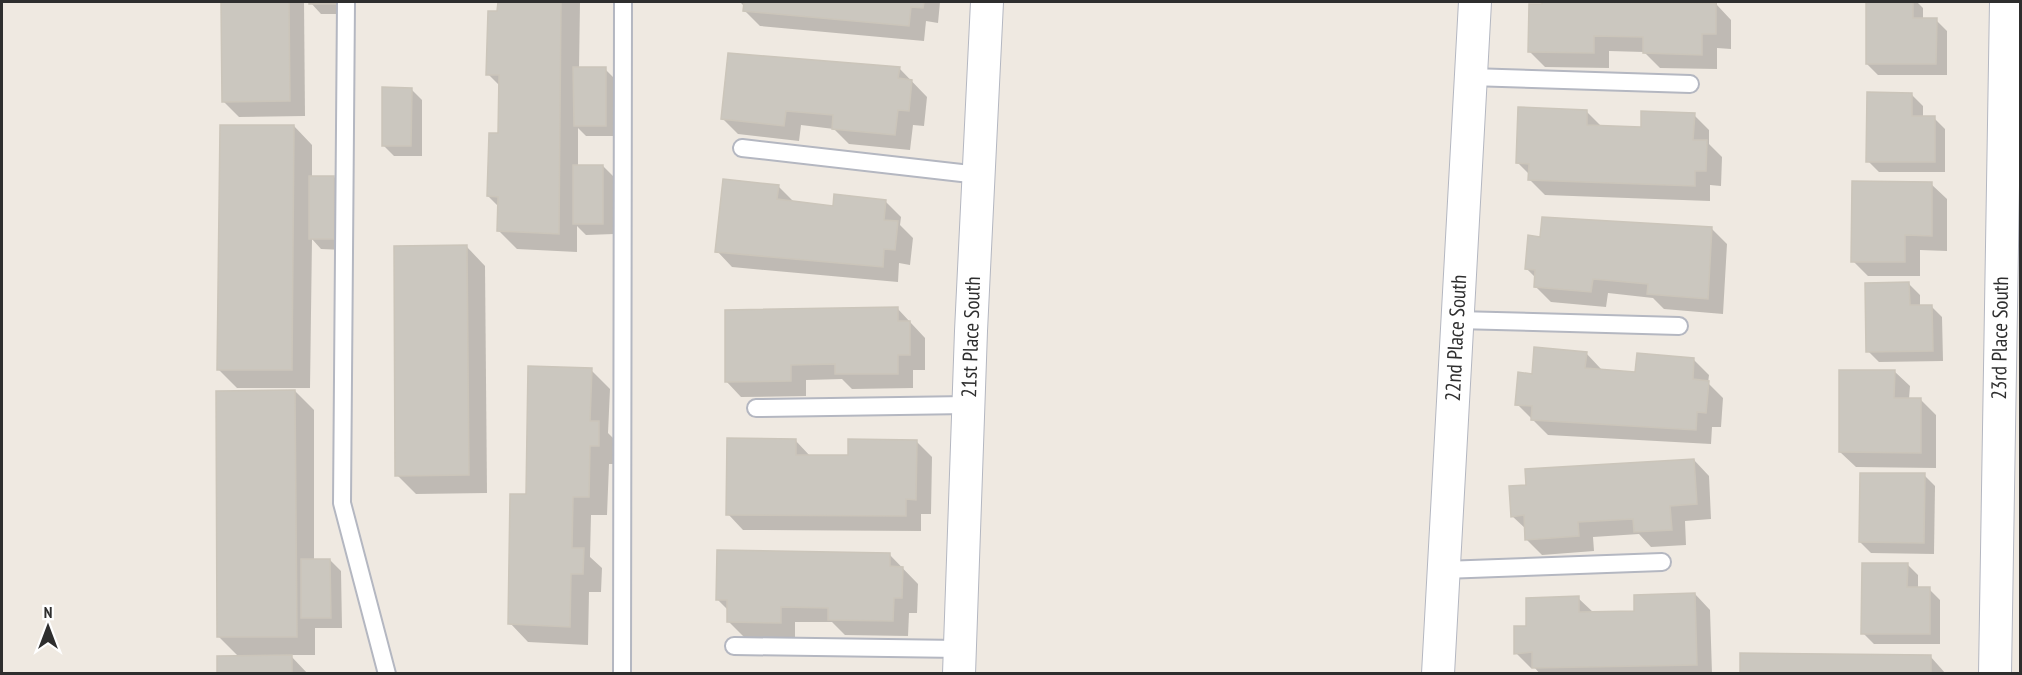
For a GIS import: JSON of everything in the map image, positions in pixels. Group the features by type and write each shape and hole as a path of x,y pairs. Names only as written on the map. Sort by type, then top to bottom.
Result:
{"street":[{"name":"21st Place South","path":"959,661 968,405 987,2"},
{"name":"22nd Place South","path":"1438,674 1475,2"},
{"name":"23rd Place South","path":"1995,674 2006,2"}],"lane":[{"path":"346,2 342,502 387,674"},
{"path":"622,674 623,2"},
{"path":"1470,77 1690,84"},
{"path":"742,148 979,175"},
{"path":"1457,320 1679,326"},
{"path":"756,408 968,405"},
{"path":"1443,570 1662,562"},
{"path":"734,646 959,661"}],"building":[{"path":"221,2 289,2 290,101 222,102"},
{"path":"309,2 336,2 336,4 309,4"},
{"path":"498,2 561,2 559,234 497,231 498,197 487,196 489,133 498,133 499,75 486,75 488,11 497,11"},
{"path":"744,2 924,2 923,8 911,7 909,26 743,11"},
{"path":"1542,2 1716,3 1716,34 1702,34 1702,55 1643,53 1643,37 1594,36 1594,53 1528,52 1529,4 1542,4"},
{"path":"1866,2 1913,2 1913,18 1937,18 1936,64 1866,64"},
{"path":"728,53 900,67 898,78 912,80 909,111 898,110 895,135 832,129 833,115 786,111 784,126 721,119"},
{"path":"573,67 606,67 606,126 574,126"},
{"path":"382,87 412,88 411,146 382,146"},
{"path":"1867,92 1912,93 1912,116 1935,116 1935,162 1866,162"},
{"path":"1518,107 1587,110 1587,125 1641,127 1641,111 1695,113 1693,140 1707,140 1706,171 1695,171 1695,186 1528,180 1529,164 1516,163"},
{"path":"220,125 294,125 292,370 217,370"},
{"path":"573,165 603,165 603,224 573,224"},
{"path":"309,176 334,176 334,239 309,239"},
{"path":"723,179 779,185 777,199 833,206 834,194 886,200 884,220 898,221 895,250 884,249 883,267 715,252"},
{"path":"1852,181 1932,182 1932,236 1905,235 1905,262 1851,262"},
{"path":"1542,217 1712,227 1708,299 1647,294 1648,284 1593,279 1591,292 1534,287 1535,270 1525,269 1528,235 1540,237"},
{"path":"467,245 469,475 395,476 394,246"},
{"path":"1909,282 1910,305 1932,305 1933,351 1866,352 1865,283"},
{"path":"898,307 898,321 910,321 910,355 898,355 898,374 835,374 835,364 791,365 791,381 725,382 725,310"},
{"path":"1534,347 1587,352 1585,368 1635,372 1637,353 1694,358 1693,379 1709,381 1706,413 1697,412 1696,430 1531,420 1532,406 1515,405 1518,372 1532,374"},
{"path":"528,366 592,368 590,421 599,421 599,446 590,446 589,497 573,497 572,548 584,548 583,574 571,574 570,627 508,624 510,494 526,494"},
{"path":"1839,370 1895,370 1894,398 1921,398 1921,453 1839,452"},
{"path":"295,390 297,637 217,637 216,391"},
{"path":"727,438 796,439 796,455 848,455 848,439 917,440 916,500 906,499 906,516 726,515"},
{"path":"1694,459 1697,504 1670,506 1672,530 1634,532 1633,519 1578,522 1579,536 1525,540 1524,515 1511,517 1509,486 1526,485 1525,469"},
{"path":"1860,473 1925,473 1924,543 1859,542"},
{"path":"717,550 890,553 890,566 903,567 902,598 894,598 893,621 828,620 828,608 781,607 781,623 727,622 727,600 716,600"},
{"path":"301,559 330,559 331,618 301,618"},
{"path":"1862,563 1908,563 1907,587 1930,587 1930,634 1861,634"},
{"path":"1695,593 1697,665 1532,668 1532,652 1514,654 1514,626 1526,626 1526,598 1579,596 1579,612 1634,611 1634,595"},
{"path":"1740,653 1931,655 1931,674 1740,674"},
{"path":"292,655 292,674 217,674 217,656"}]}
